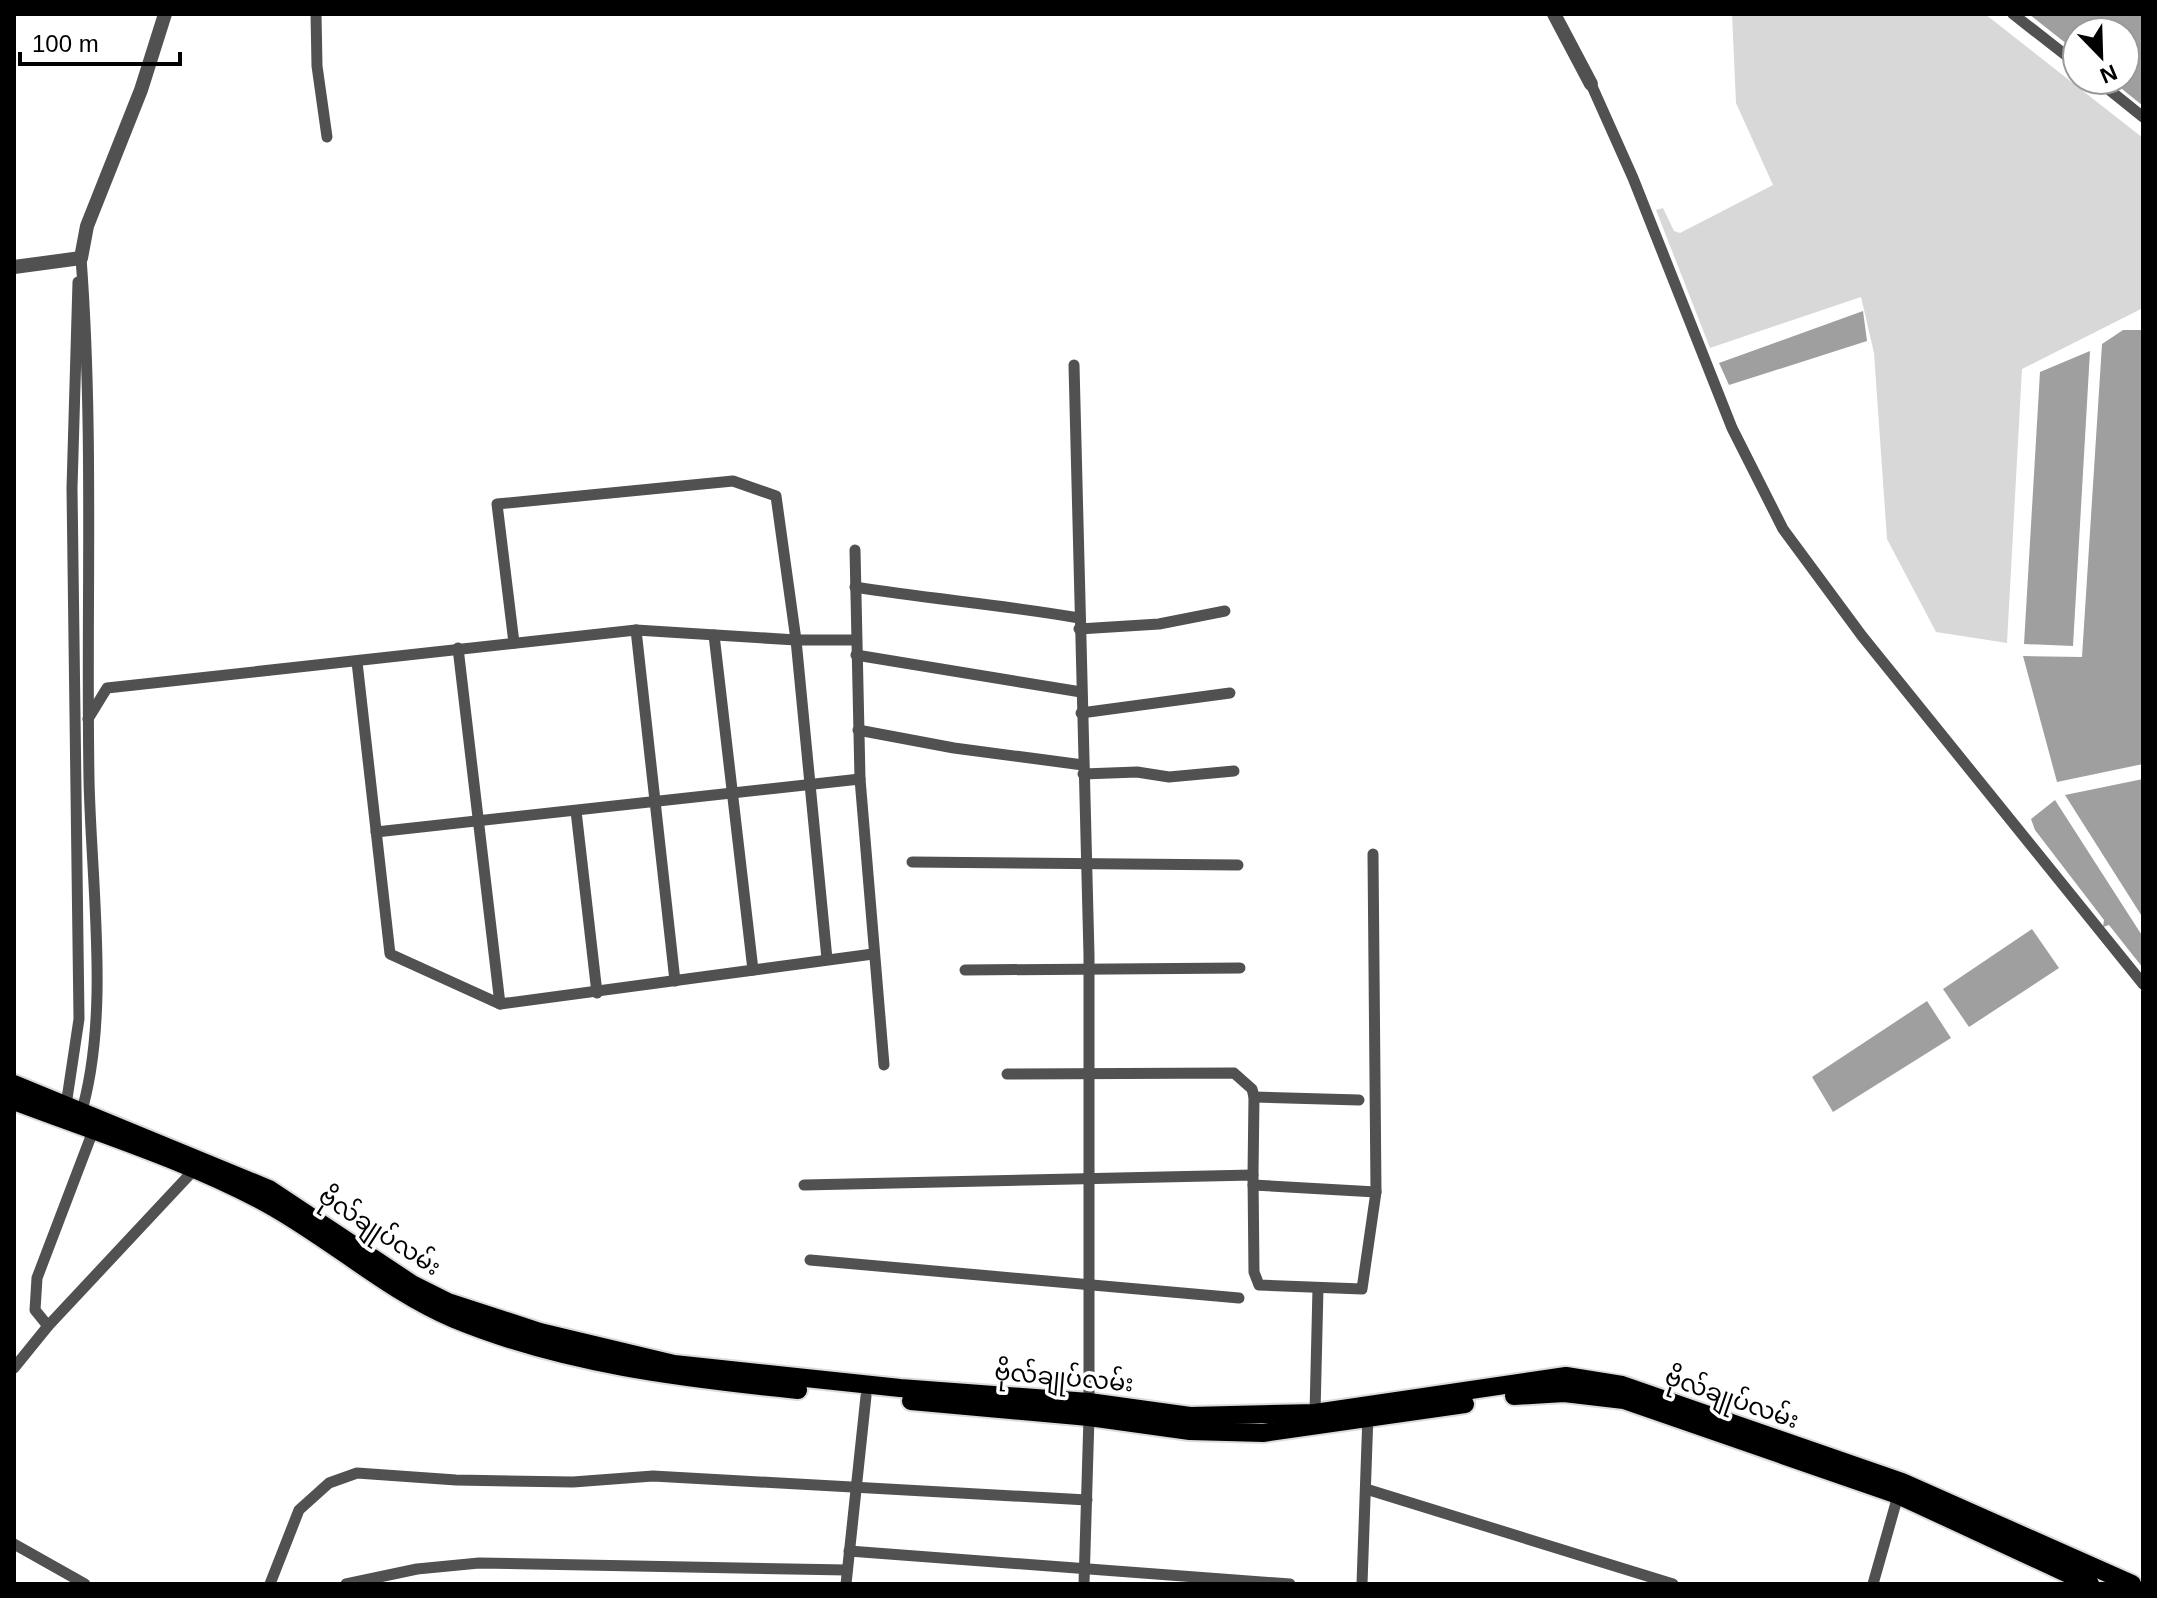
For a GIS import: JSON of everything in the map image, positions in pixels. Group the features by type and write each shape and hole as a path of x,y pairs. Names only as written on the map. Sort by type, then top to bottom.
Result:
{"main road":[{"name":"ဗိုလ်ချုပ်လမ်း","path":"14,1084 76,1118 263,1201 403,1293 454,1319 608,1365 677,1377 866,1396 1190,1416 1368,1412"},
{"name":"ဗိုလ်ချုပ်လမ်း","path":"14,1101 76,1118 269,1189 412,1284 448,1302 540,1332 674,1364 1089,1409 1190,1431 1263,1433 1368,1412 1529,1394 1598,1396 1624,1400 1900,1489 2132,1584"},
{"name":"ဗိုလ်ချုပ်လမ်း","path":"1900,1489 2090,1584"}],"street":[{"path":"76,1118 79,1019 74,827 74,307 87,226 141,90 165,14"},
{"path":"316,14 317,66 327,137"},
{"path":"1554,14 1591,84 1633,178 1732,428 1783,529 1862,636 2143,984"},
{"path":"2013,14 2061,52"},
{"path":"2117,96 2143,117"},
{"path":"14,267 81,258"},
{"path":"48,1326 35,1310 37,1278 96,1046 88,719 88,389 81,258"},
{"path":"1074,365 1090,1072 1089,1409 1084,1584"},
{"path":"73,389 88,389"},
{"path":"514,643 497,504 733,481 776,496 796,640 827,959"},
{"path":"855,550 860,779 884,1065"},
{"path":"855,587 948,602 1008,606 1079,624 1159,624 1225,611"},
{"path":"88,719 107,688 357,662 458,648 636,630 796,640 856,640"},
{"path":"636,630 675,981"},
{"path":"714,635 753,970"},
{"path":"458,648 500,1004"},
{"path":"856,655 1081,692"},
{"path":"357,662 390,954 500,1004 873,954"},
{"path":"1081,713 1230,693"},
{"path":"858,730 1083,770 1169,777 1234,771"},
{"path":"376,832 860,779"},
{"path":"576,811 597,993"},
{"path":"74,827 90,827"},
{"path":"1007,1074 1234,1073 1252,1089 1254,1097 1254,1272 1259,1285 1353,1290 1365,1284 1376,1192 1373,854"},
{"path":"912,862 1238,865"},
{"path":"76,913 93,913"},
{"path":"965,970 1240,968"},
{"path":"1254,1097 1359,1100"},
{"path":"14,1368 48,1326 193,1171"},
{"path":"804,1185 1090,1177 1253,1180 1376,1192"},
{"path":"810,1260 1239,1298"},
{"path":"1315,1413 1318,1288"},
{"path":"846,1584 866,1396"},
{"path":"1362,1584 1368,1412"},
{"path":"270,1584 299,1510 329,1483 347,1474 573,1482 653,1476 1087,1500"},
{"path":"1366,1489 1673,1584"},
{"path":"1873,1584 1900,1489"},
{"path":"14,1544 85,1584"},
{"path":"849,1551 1290,1584"},
{"path":"346,1584 417,1569 479,1563 847,1570"}],"shaded area":[{"path":"1732,14 1985,14 2061,74 2061,96 2089,96 2143,138 2143,308 2022,369 2007,643 1936,632 1887,539 1874,353 1861,297 1710,348 1656,210 1663,208 1674,231 1680,233 1773,185 1736,103"},
{"path":"2029,14 2143,14 2143,106 2131,96 2141,96 2141,16 2061,16 2061,39"},
{"path":"1863,311 1867,341 1729,385 1719,363"},
{"path":"2123,330 2143,330 2143,764 2057,782 2023,656 2082,657 2102,344"},
{"path":"2090,351 2073,646 2024,644 2040,372"},
{"path":"2143,779 2143,918 2065,795"},
{"path":"2055,800 2143,937 2143,968 2109,925 2103,927 2104,920 2035,830 2031,819"},
{"path":"2032,929 2059,968 1969,1027 1943,989"},
{"path":"1927,1001 1951,1038 1833,1112 1812,1077"}]}
